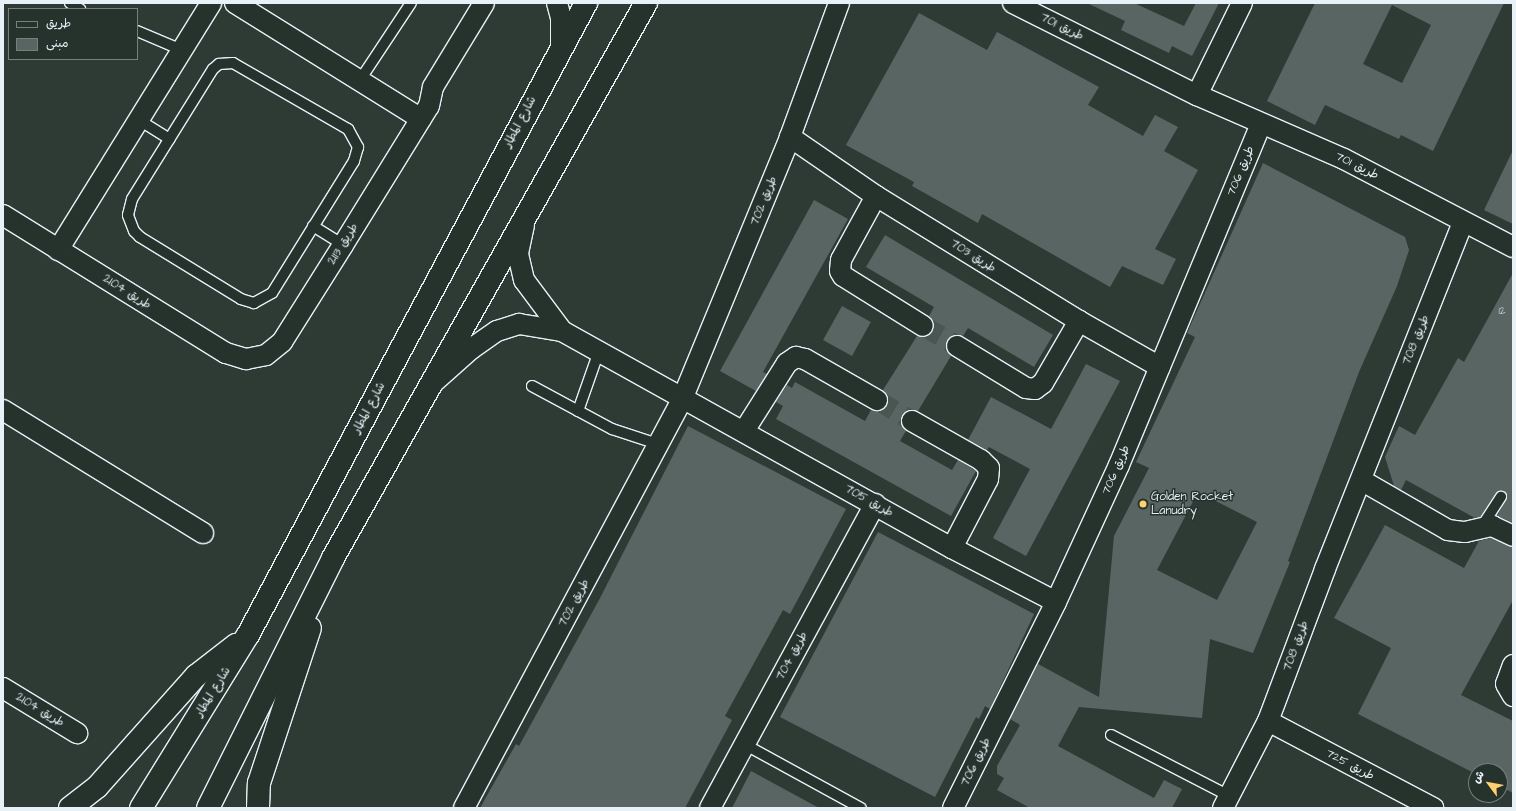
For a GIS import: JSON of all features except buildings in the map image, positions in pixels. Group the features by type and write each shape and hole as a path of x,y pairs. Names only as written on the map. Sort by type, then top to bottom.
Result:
{"main road":[{"name":"شارع المطار","path":"141,808 248,635 561,46 586,3"},
{"path":"208,808 333,558 526,211 646,3"},
{"path":"258,808 259,783 333,558"},
{"path":"70,808 98,787 196,676 248,635"}],"street":[{"path":"58,250 211,3"},
{"path":"235,3 360,80 425,112"},
{"name":"طريق 2113","path":"425,112 433,87 484,3"},
{"name":"طريق 2113","path":"256,359 275,350 282,342 425,112 443,93 497,3"},
{"path":"557,3 562,18 561,46"},
{"name":"طريق 702","path":"464,808 683,396 790,137 839,3"},
{"name":"طريق 701","path":"1013,3 1197,95 1344,159 1463,223 1513,247"},
{"path":"1197,95 1242,3"},
{"name":"طريق 706","path":"953,808 1056,602 1160,367 1261,124"},
{"name":"طريق 703","path":"790,137 876,196 1079,321 1160,367"},
{"path":"876,196 841,260 840,271 843,276 923,326"},
{"path":"526,211 518,254 524,280 562,331"},
{"name":"طريق 2104","path":"3,214 58,250 226,353 256,359"},
{"name":"طريق 708","path":"1226,802 1268,721 1361,480 1463,223"},
{"path":"957,346 1026,388 1035,389 1043,383 1079,321"},
{"path":"430,386 471,349 497,331 519,324 562,331 683,396"},
{"path":"744,431 787,363 796,357 805,359 877,400"},
{"name":"طريق 705","path":"683,396 952,548 1056,602"},
{"path":"3,410 203,533"},
{"path":"912,421 981,460 988,468 988,479 952,548"},
{"path":"1361,480 1448,530 1465,532 1482,526 1498,528 1513,536"},
{"name":"طريق 704","path":"710,808 875,504"},
{"path":"1513,665 1506,684 1513,696"},
{"name":"طريق 2104","path":"3,688 77,733"},
{"name":"طريق 725","path":"1268,721 1432,808"}],"lane":[{"path":"360,80 412,3"},
{"path":"138,31 182,50"},
{"path":"226,63 233,63 348,129 356,140 358,154 314,226 267,298 254,303 241,299 140,237 130,224 128,215 132,198 213,69 226,63"},
{"path":"139,120 169,139"},
{"path":"314,226 343,245"},
{"path":"578,411 599,351"},
{"path":"532,386 612,430 658,444"},
{"path":"1482,526 1501,497"},
{"path":"1111,735 1226,802"},
{"path":"744,744 861,808"}],"tunnel":[{"path":"923,326 957,346"},
{"path":"877,400 912,421"}],"place":[{"name":"Golden Rocket Lanudry","path":"1143,504"}]}
